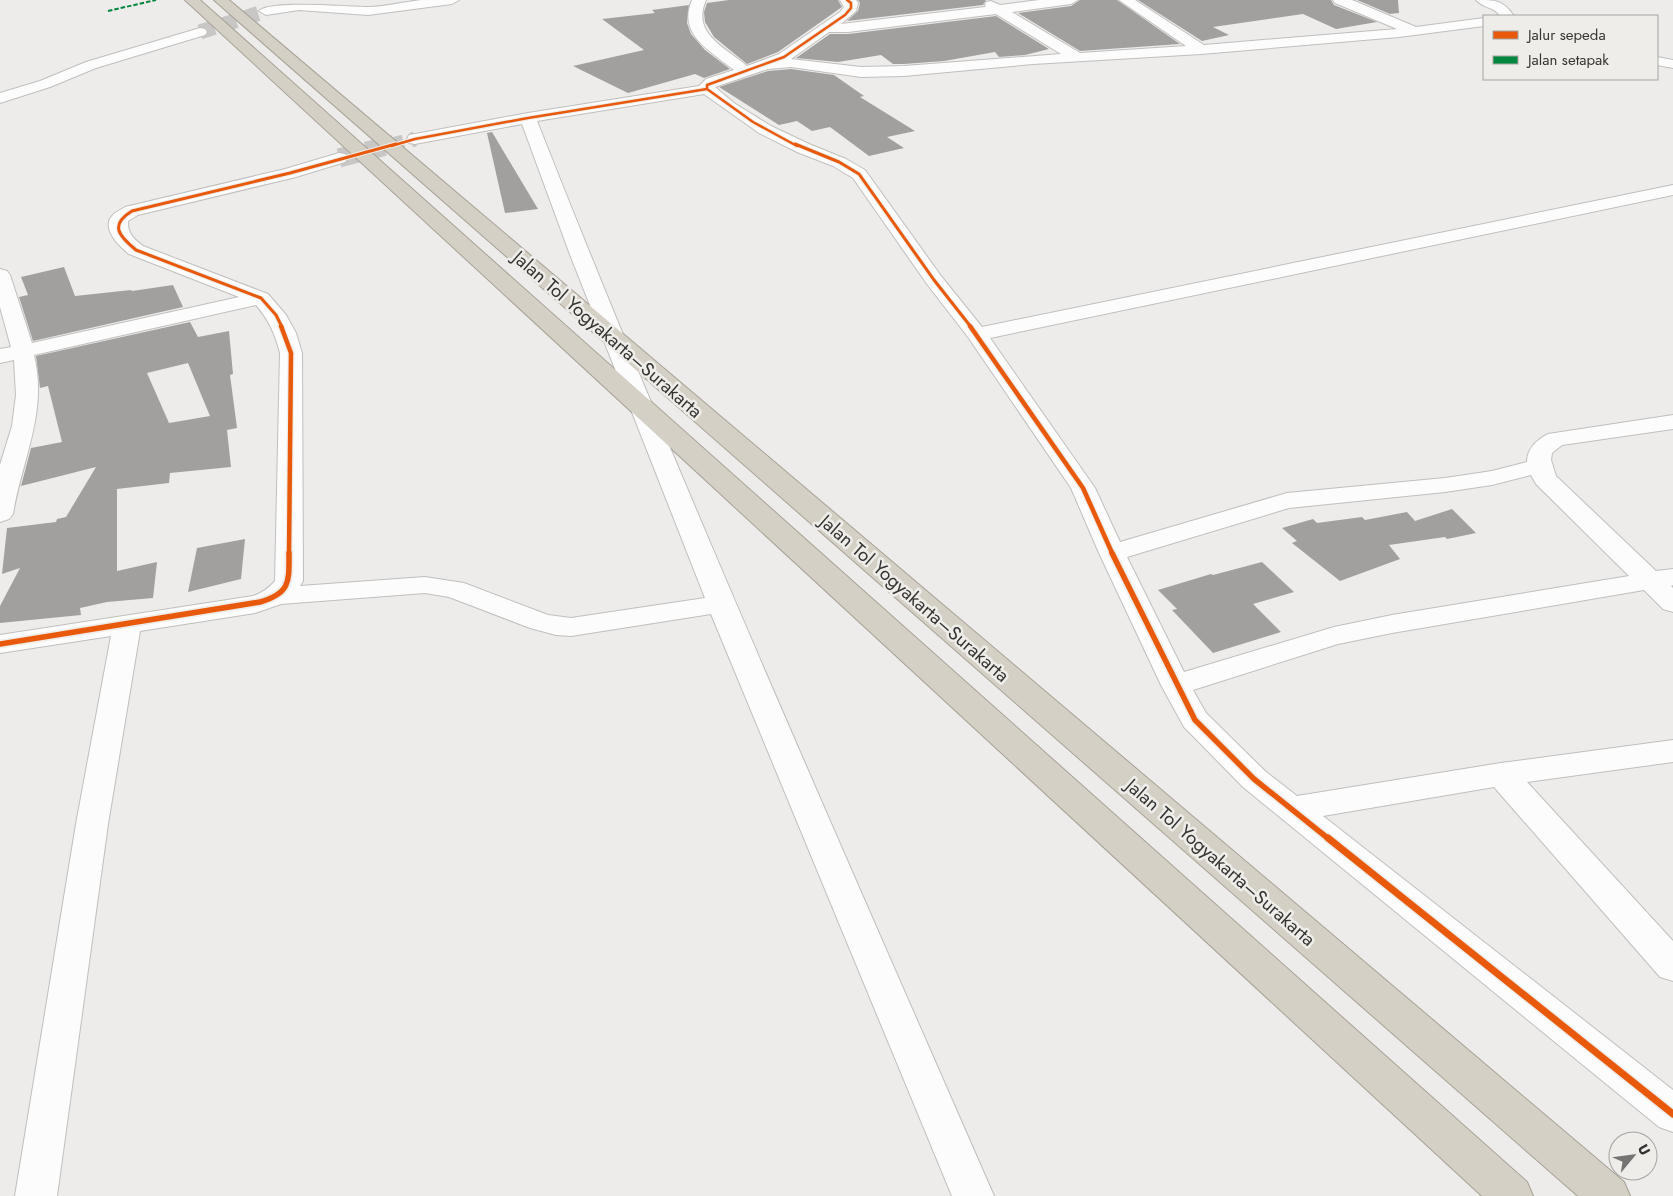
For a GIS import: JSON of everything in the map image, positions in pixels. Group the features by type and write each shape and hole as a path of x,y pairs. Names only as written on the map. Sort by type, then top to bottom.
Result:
{"highway":[{"name":"Jalan Tol Yogyakarta–Surakarta","path":"192,0 1512,1196"},
{"name":"Jalan Tol Yogyakarta–Surakarta","path":"221,0 1608,1196"}],"street":[{"path":"266,11 301,3 338,10 368,10 452,0"},
{"path":"699,0 695,5 695,26 710,46 771,65 882,72 1201,50 1415,31 1483,22"},
{"path":"707,89 707,85 711,82 771,65 829,28 851,8 851,3 847,0"},
{"path":"984,0 1077,58"},
{"path":"829,28 848,28 1071,0"},
{"path":"1126,0 1201,50"},
{"path":"1340,0 1415,31"},
{"path":"1483,0 1502,8 1506,15"},
{"path":"0,98 45,84 91,65 200,32"},
{"path":"1658,61 1673,64"},
{"path":"416,139 528,118 707,89 763,127 802,148 843,164 859,174 934,280 977,334 1013,389 1083,488 1112,553 1195,720 1254,779 1673,1114"},
{"path":"528,118 583,261 721,604 973,1196"},
{"path":"278,596 285,589 289,581 291,353 285,333 276,315 261,298 136,250 122,237 118,224 119,219 132,211 290,173 339,158"},
{"path":"977,334 1673,190"},
{"path":"0,275 23,351 28,391 26,413 2,489 0,514"},
{"path":"0,356 261,298"},
{"path":"1673,422 1556,440 1544,446 1538,453 1539,466 1546,479 1662,579 1673,603"},
{"path":"1112,553 1287,501 1445,485 1492,478 1539,466"},
{"path":"1176,685 1334,636 1392,624 1662,579"},
{"path":"0,644 255,604 278,596 425,585 443,586 540,622 563,626 721,604"},
{"path":"36,1196 92,824 127,623"},
{"path":"1292,809 1501,774 1673,751"},
{"path":"1501,774 1673,966"}],"building":[{"path":"729,0 838,0 842,7 778,52 747,64 714,37 705,22 704,12 707,3"},
{"path":"858,0 986,0 983,5 847,21 858,11 860,3"},
{"path":"1080,0 1117,0 1180,44 1080,51 1018,13 1071,6"},
{"path":"1138,0 1331,0 1334,5 1377,22 1336,29 1303,14 1213,27 1229,35 1202,41"},
{"path":"1357,0 1398,0 1399,13 1390,14"},
{"path":"689,5 687,23 691,34 705,50 730,69 704,78 695,74 628,93 573,66 644,50 602,19 655,13 652,10"},
{"path":"996,16 1049,49 1025,55 999,57 995,52 944,61 904,64 893,64 881,55 838,62 796,58 830,34 848,34"},
{"path":"791,69 834,75 864,96 860,97 915,131 887,137 904,148 869,156 830,127 812,131 797,121 779,125 719,87 768,71"},
{"path":"492,132 538,209 505,213 487,133"},
{"path":"64,267 75,296 173,285 183,307 33,341 19,297 28,295 21,277"},
{"path":"190,322 198,337 229,331 233,374 230,375 237,428 227,430 231,467 170,473 169,483 117,489 117,571 157,562 153,598 107,602 80,608 81,615 0,623 0,606 20,568 2,574 7,528 56,522 57,519 66,517 96,467 21,486 31,448 62,442 48,386 40,388 36,356","holes":["188,363 210,416 169,423 147,373"]},
{"path":"1452,509 1476,533 1447,539 1445,537 1389,545 1400,559 1340,581 1292,543 1297,541 1282,528 1313,519 1317,523 1362,517 1365,520 1407,512 1415,521"},
{"path":"245,539 241,579 188,592 197,548"},
{"path":"1262,562 1294,592 1253,604 1281,632 1213,653 1172,610 1177,609 1158,590 1211,574"}],"tunnel":[{"path":"200,32 266,11"},
{"path":"389,146 415,139"},
{"path":"339,158 394,144"}],"marked path":[{"path":"108,11 156,0"}],"cycle path":[{"path":"847,0 851,3 851,8 845,15 784,57 763,66 711,82 707,85 707,89 729,106 765,129 803,148 839,162 859,174 934,280 977,334 1013,389 1083,488 1112,553 1195,720 1254,779 1673,1114"},
{"path":"0,644 255,604 275,597 289,581 291,353 285,333 276,315 261,298 136,250 125,240 119,230 120,220 125,216 132,211 290,173 415,139 528,118 707,89"}]}
